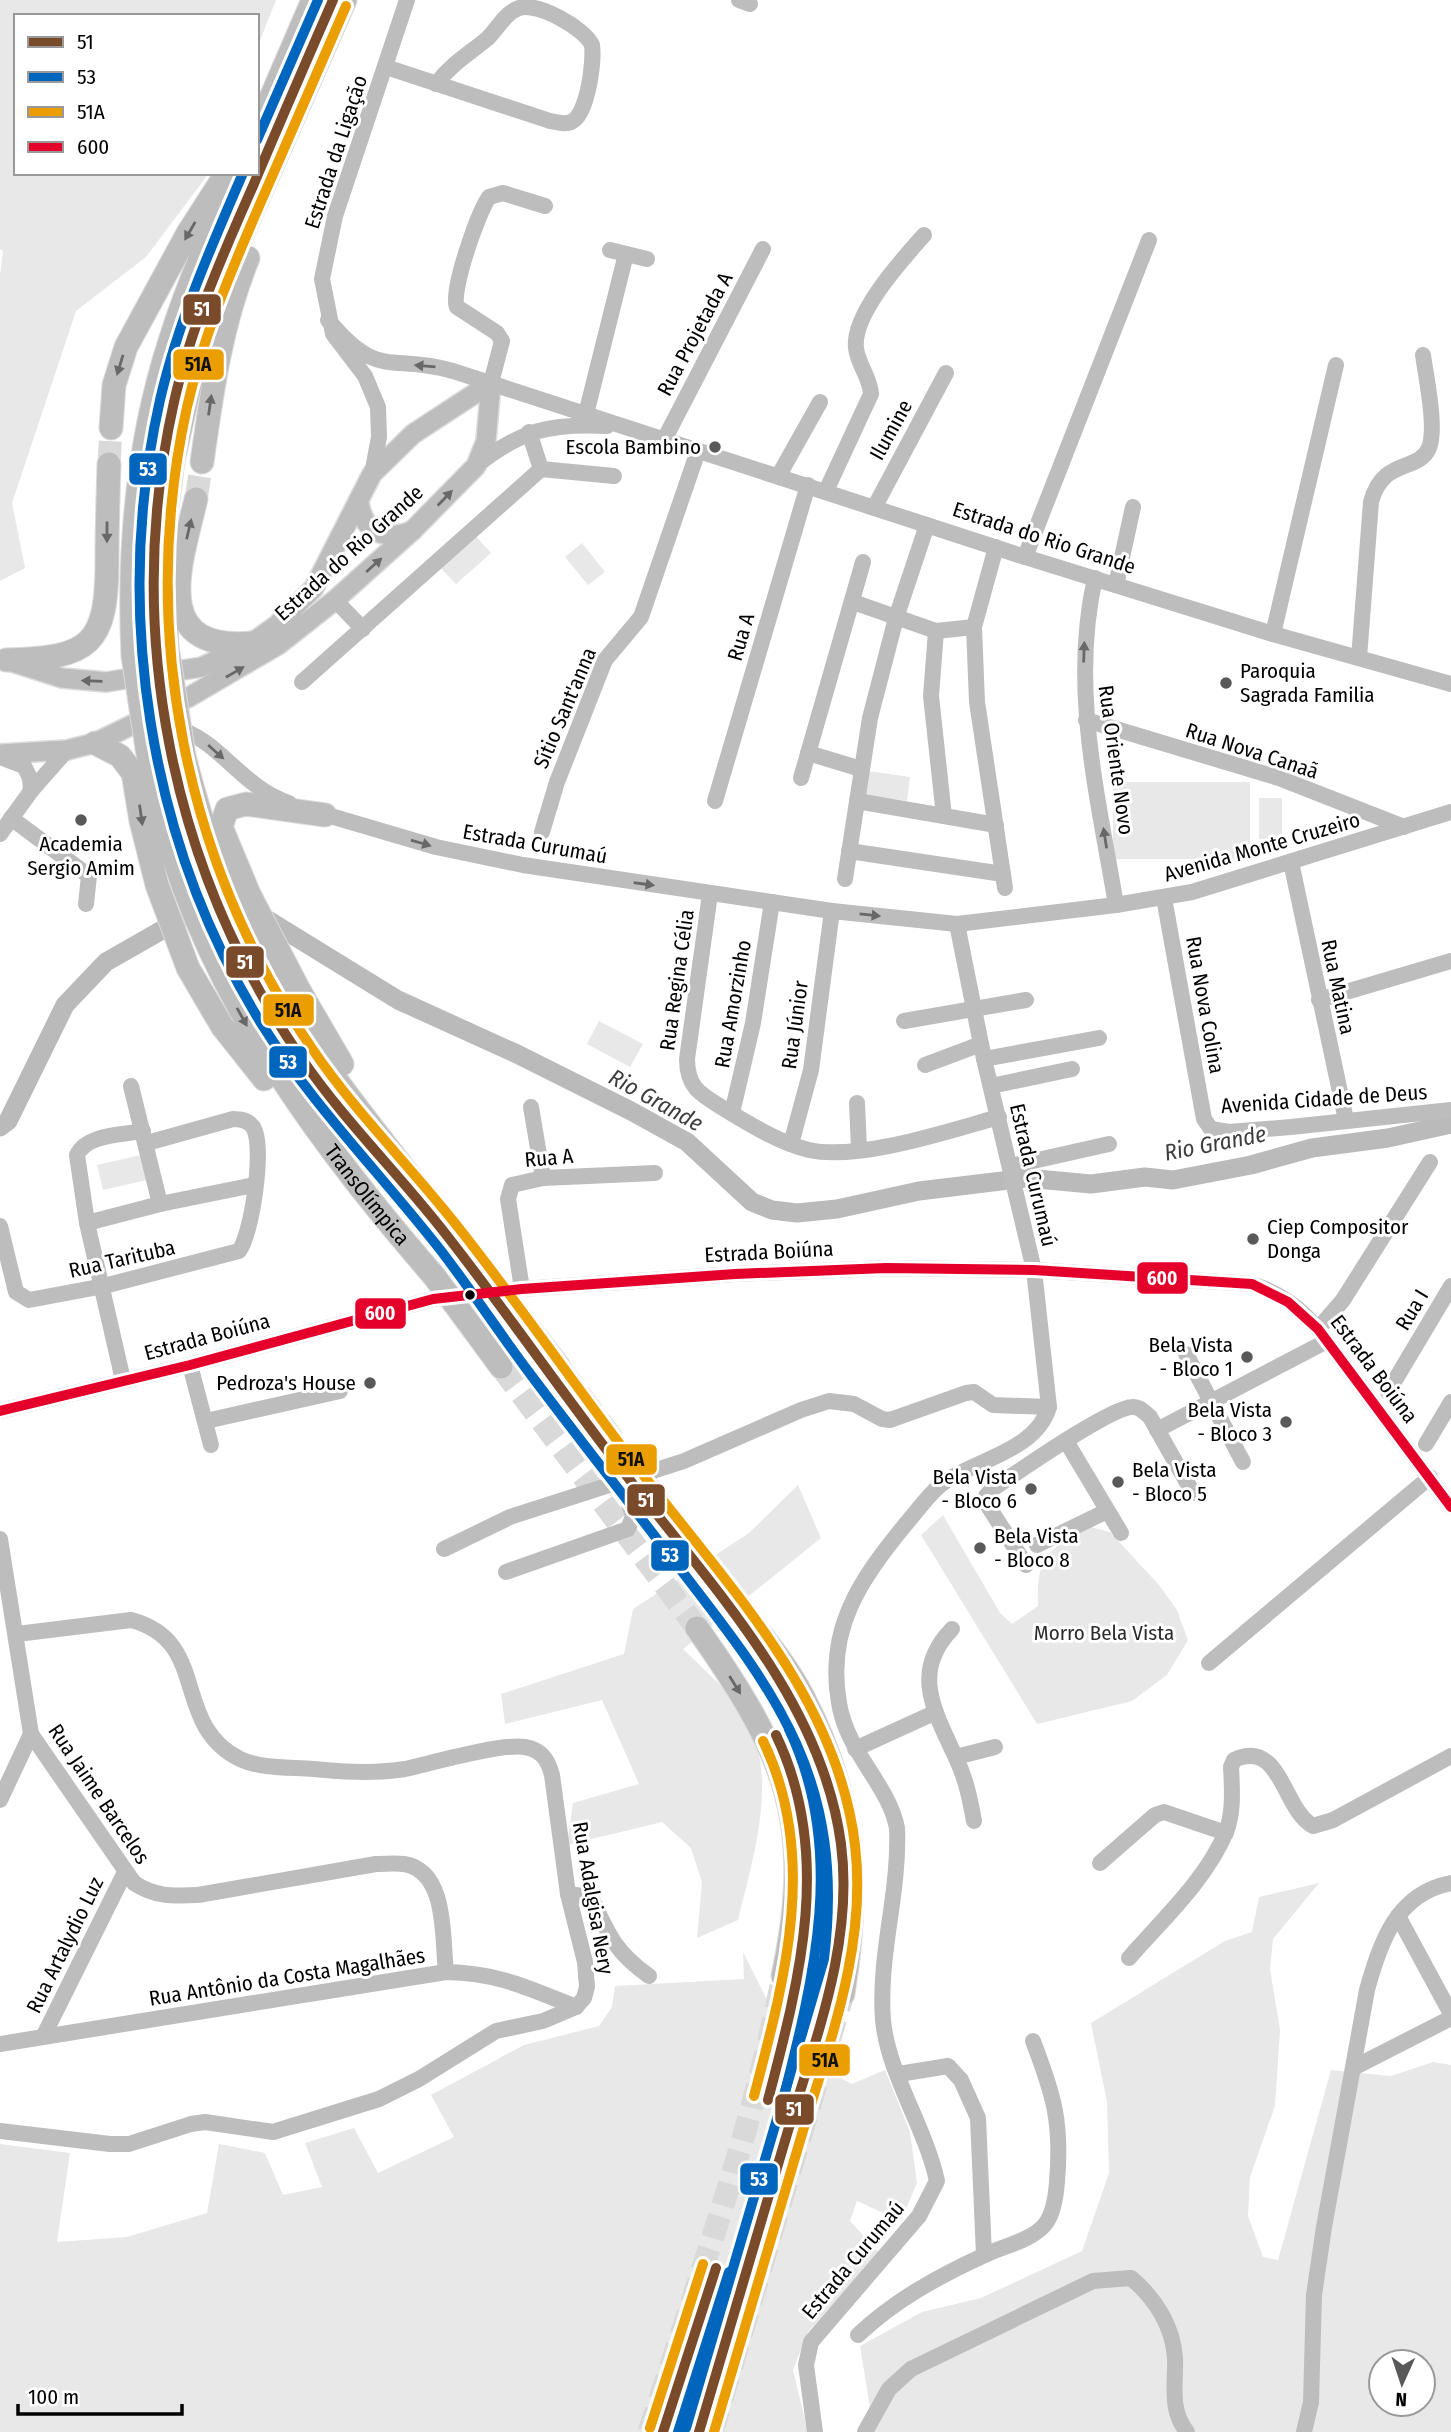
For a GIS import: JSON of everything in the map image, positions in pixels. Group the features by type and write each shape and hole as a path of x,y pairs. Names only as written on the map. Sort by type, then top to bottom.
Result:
{"highway":[{"path":"259,125 313,0"},
{"path":"345,0 271,175 214,299 187,389 173,461 163,539 167,648 184,756 207,835 238,892 267,928 338,1059 378,1115 388,1145"},
{"path":"111,428 114,385 126,346 194,223 225,175"},
{"name":"TransOlímpica","path":"237,175 195,271 156,388 133,532 133,656 146,748 164,834 201,934 230,996 275,1072 329,1149 434,1276 501,1367"},
{"path":"202,462 224,327 271,196 271,175"},
{"path":"3,658 59,656 79,647 100,629 106,604 109,464"},
{"path":"196,499 176,588 182,615 197,634 208,640 227,645 252,643"},
{"path":"95,743 120,756 134,773 141,821 158,885 177,939 204,999 222,1026 379,1221 402,1240"},
{"path":"324,814 246,804 227,809 221,821 222,833 238,892 244,928 287,1009 358,1109 559,1367"},
{"path":"734,1601 802,1695 838,1784 851,1842 853,1892 843,1994"},
{"path":"696,1628 748,1705 784,1778 794,1829 797,1877 795,1914 783,1976"}],"main road":[{"name":"Estrada do Rio Grande","path":"3,658 62,678 106,682 202,667 252,643 278,625 314,588 372,474 413,434 451,406 491,383"},
{"name":"Estrada do Rio Grande","path":"0,756 67,750 95,743 246,665 278,645 335,600 413,530 476,466 489,426 491,383"},
{"path":"451,406 472,412 489,426"},
{"path":"359,503 366,524 378,533 393,536 413,530"}],"street":[{"name":"Estrada da Ligação","path":"372,474 379,437 378,407 365,376 341,347 328,320 322,279 335,216 407,0"},
{"path":"386,68 550,121 571,123 581,113 591,73 592,45 578,27 535,9 521,7 504,18 490,36 457,59 436,84"},
{"path":"328,320 351,346 375,361 441,367 491,383 502,341 497,333 457,307 454,302 457,283 489,197 503,193 545,206"},
{"path":"826,491 871,394 870,382 858,358 858,328 890,275 924,234"},
{"path":"1025,557 1149,240"},
{"name":"Rua Projetada A","path":"664,440 763,249"},
{"path":"586,414 618,252 647,259"},
{"path":"1359,658 1371,502 1375,486 1381,477 1422,457 1428,449 1429,403 1423,355"},
{"path":"1273,634 1336,365"},
{"name":"Ilumine","path":"874,508 946,373"},
{"name":"Estrada do Rio Grande","path":"491,383 1025,557 1273,634 1451,684"},
{"path":"779,475 820,402"},
{"path":"541,469 529,432 556,405"},
{"name":"Estrada do Rio Grande","path":"476,466 529,432 562,426 627,427"},
{"name":"Sítio Sant'anna","path":"541,832 557,782 606,660 641,617 698,451"},
{"path":"302,682 541,469 614,475"},
{"name":"Rua A","path":"715,801 808,485"},
{"path":"1116,585 1133,507"},
{"path":"845,879 870,718 896,618 927,525"},
{"path":"849,852 1004,881 977,702 974,627 996,547"},
{"path":"801,778 863,562"},
{"name":"Rua Oriente Novo","path":"1095,578 1085,638 1086,720 1116,905"},
{"path":"335,600 363,629"},
{"path":"853,602 936,631 974,627"},
{"path":"936,631 931,696 944,816"},
{"name":"Rua Nova Canaã","path":"1086,720 1279,778 1404,827"},
{"name":"Estrada Curumaú","path":"131,726 173,727 189,733 219,753 256,788 324,814 398,837 490,859 710,894 832,911 957,924 982,1051 1034,1270 1049,1407 1045,1423 1032,1437 937,1488 868,1570 851,1601 841,1629 836,1668 839,1704 855,1749 890,1804 897,1828 887,1924 883,2018 887,2047 925,2136 937,2181 919,2216 811,2343 806,2365 815,2432"},
{"path":"0,834 31,791 67,750"},
{"path":"808,753 861,769"},
{"path":"0,756 24,766 30,778 31,791"},
{"path":"856,800 996,825"},
{"name":"Avenida Monte Cruzeiro","path":"957,924 1164,898 1216,886 1451,812"},
{"path":"12,818 89,876 86,904"},
{"name":"Rua Matina","path":"1291,862 1346,1121"},
{"name":"Rua Regina Célia","path":"710,894 687,1071 695,1088 732,1113"},
{"name":"Rua Nova Colina","path":"1164,898 1204,1119"},
{"name":"Rua Amorzinho","path":"732,1113 753,1023 772,902"},
{"name":"Rua Júnior","path":"791,1144 811,1070 832,911"},
{"path":"1319,1000 1451,961"},
{"path":"904,1020 1026,1000"},
{"path":"925,1065 982,1051 1099,1038"},
{"path":"991,1086 1072,1069"},
{"path":"131,1086 160,1204"},
{"path":"857,1103 859,1149"},
{"path":"531,1107 543,1178"},
{"name":"Avenida Cidade de Deus","path":"1204,1119 1211,1129 1229,1132 1451,1110"},
{"path":"732,1113 791,1144 829,1152 884,1146 999,1117"},
{"name":"Rua Tarituba","path":"0,1226 11,1277 22,1298 40,1299 104,1286 239,1251 248,1232 254,1185 257,1153 253,1128 240,1119 145,1137"},
{"path":"123,1380 104,1286 87,1223 77,1155 83,1144 94,1140 145,1137"},
{"path":"1011,1170 1109,1144"},
{"path":"1157,1430 1322,1335 1430,1162"},
{"name":"Rua A","path":"522,1289 509,1189 516,1182 543,1178 655,1173"},
{"name":"Rua Tarituba","path":"87,1223 160,1204 254,1185"},
{"name":"Estrada Boiúna","path":"0,1411 190,1365 433,1299 522,1289 736,1274 886,1268 1034,1270 1252,1284 1277,1293 1296,1305 1322,1335 1451,1507"},
{"name":"Rua I","path":"1388,1392 1451,1286"},
{"path":"1186,1354 1243,1462"},
{"path":"190,1365 211,1445"},
{"path":"206,1421 340,1391"},
{"path":"444,1549 509,1517 684,1461 801,1410 829,1401 854,1404 882,1419 890,1420 966,1392 974,1392 993,1405 1049,1407"},
{"path":"1426,1444 1451,1402"},
{"path":"1026,1565 988,1506 986,1496 991,1490 1066,1441 1135,1406 1150,1417 1193,1493"},
{"path":"1066,1441 1121,1533"},
{"path":"1209,1663 1430,1477"},
{"path":"506,1572 628,1530 633,1516 621,1481"},
{"path":"1037,1545 1107,1511"},
{"name":"Rua Jaime Barcelos","path":"0,1539 31,1734 125,1872 148,1892 169,1897 198,1895 376,1864 405,1864 429,1877 435,1890 446,1972"},
{"name":"Rua Adalgisa Nery","path":"17,1634 131,1620 149,1625 179,1653 193,1703 211,1737 241,1760 268,1766 344,1772 400,1769 513,1746 539,1752 549,1761 568,1894 585,1962 587,1987 584,1998 576,2007"},
{"path":"951,1629 937,1644 930,1660 934,1713 968,1788 974,1821"},
{"path":"855,1749 934,1713"},
{"path":"0,1800 31,1734"},
{"path":"956,1757 995,1747"},
{"path":"1129,1958 1198,1877 1226,1833 1231,1814 1231,1767 1234,1760 1254,1755 1264,1760 1281,1780 1300,1814 1313,1826 1333,1820 1451,1756"},
{"path":"1100,1863 1155,1815 1164,1812 1226,1833"},
{"name":"Rua Artalydio Luz","path":"43,2037 125,1872"},
{"path":"1304,2432 1311,2402 1314,2295 1359,2020 1373,1968 1398,1916 1416,1895 1433,1887 1451,1884"},
{"path":"568,1894 592,1897 614,1945 625,1960 649,1976"},
{"path":"1353,2068 1451,2016 1398,1916"},
{"name":"Rua Antônio da Costa Magalhães","path":"0,2044 446,1972 478,1972 505,1978 576,2007"},
{"path":"0,2131 129,2144 205,2122 259,2131 281,2130 379,2099 419,2079 496,2031 543,2021 576,2007"},
{"path":"858,2335 888,2307 984,2255 1033,2234 1046,2224 1052,2211 1060,2147 1059,2122 1055,2100 1033,2041"},
{"path":"899,2074 948,2066 961,2080 978,2118 984,2255"},
{"path":"865,2432 889,2389 911,2370 1093,2281 1131,2278 1146,2290 1164,2315 1175,2356 1173,2390 1177,2419 1188,2432"}],"green space":[{"path":"0,0 276,0 259,43 259,14 14,14 14,175 208,175 146,257 76,311 12,503 25,568 0,581 0,275 3,251 0,249"},
{"path":"473,533 491,553 456,584 437,564"},
{"path":"582,543 605,572 588,585 565,557"},
{"path":"868,771 910,777 907,801 865,795"},
{"path":"1113,782 1250,782 1250,859 1113,859"},
{"path":"1259,798 1282,798 1282,839 1259,839"},
{"path":"599,1021 643,1044 630,1067 587,1044"},
{"path":"141,1155 147,1180 103,1190 97,1165"},
{"path":"798,1485 821,1538 683,1649 730,1696 751,1727 759,1753 762,1781 757,1838 738,1920 697,1938 702,1882 691,1848 662,1822 567,1845 573,1803 639,1784 602,1700 505,1724 501,1694 624,1654 633,1609 749,1533"},
{"name":"Morro Bela Vista","path":"943,1515 1000,1613 1012,1624 1038,1606 1042,1565 1054,1549 1088,1526 1110,1532 1159,1585 1177,1610 1188,1640 1167,1675 1132,1701 1037,1724 921,1535"},
{"path":"1319,1883 1273,1939 1270,1969 1280,2030 1275,2106 1250,2177 1248,2216 1263,2257 1278,2260 1331,2070 1391,2076 1433,2062 1451,2065 1451,2432 874,2432 860,2346 922,2312 981,2298 1082,2251 1109,2173 1107,2102 1091,2023 1225,1941 1252,1932 1259,1897"},
{"path":"743,1952 794,2054 852,2084 885,2070 910,2132 917,2183 901,2221 857,2201 850,2221 879,2253 808,2332 793,2370 808,2432 0,2432 0,2144 70,2153 57,2242 127,2237 207,2213 219,2144 265,2153 283,2195 322,2187 305,2143 354,2128 378,2173 454,2137 431,2095 524,2045 599,2026 612,2007 615,1986 744,1979"}],"waterway":[{"name":"Rio Grande","path":"0,1127 8,1121 65,1005 106,962 190,914 208,908 230,908 268,920 398,1000 517,1054 631,1111 687,1142 752,1202 772,1210 797,1213 837,1209 919,1191 1026,1178 1091,1184 1145,1177 1173,1180 1251,1165 1312,1148 1388,1138 1451,1124"}],"tunnel":[{"path":"109,464 111,428"},
{"path":"196,499 202,462"},
{"path":"501,1367 697,1628"},
{"path":"559,1367 734,1601"},
{"path":"649,2432 740,2149 783,1976"},
{"path":"712,2432 843,1994"}],"transit line":[{"name":"53","path":"259,135 318,0"},
{"name":"51","path":"259,172 333,0"},
{"name":"51A","path":"346,6 229,278 201,354 187,407 173,491 168,575 171,659 183,742 204,823 232,902 269,978 313,1050 347,1096 458,1227 644,1476 744,1603 803,1694 827,1742 845,1792 855,1845 857,1883 851,1956 834,2028 714,2432"},
{"name":"53","path":"242,175 196,285 167,371 146,479 140,560 142,641 150,722 167,801 191,878 222,953 281,1054 325,1112 442,1252 542,1389 734,1640 765,1686 791,1733 811,1781 823,1834 828,1893 824,1959 686,2428"},
{"name":"51","path":"258,175 208,292 189,346 174,402 159,488 154,574 157,660 169,744 190,827 219,908 257,986 302,1059 337,1105 448,1237 603,1446 758,1647 787,1693 811,1741 830,1791 841,1844 844,1881 842,1918 829,1991 699,2432"},
{"name":"600","path":"0,1411 190,1365 433,1299 522,1289 735,1274 886,1268 1034,1270 1252,1284 1288,1302 1318,1329 1451,1507"},
{"name":"53","path":"782,2104 814,1962 821,1868 817,1821 807,1775 789,1729"},
{"name":"51","path":"768,2100 800,1962 807,1871 803,1825 793,1780 776,1735"},
{"name":"51A","path":"754,2096 785,1963 793,1873 790,1829 780,1784 763,1741"},
{"name":"51A","path":"650,2428 703,2264"},
{"name":"51","path":"663,2432 716,2268"},
{"name":"53","path":"678,2432 729,2272"}],"place":[{"name":"Escola Bambino","path":"715,447"},
{"name":"Paroquia Sagrada Familia","path":"1226,683"},
{"name":"Academia Sergio Amim","path":"81,820"},
{"name":"Ciep Compositor Donga","path":"1253,1239"},
{"name":"Bela Vista - Bloco 1","path":"1247,1357"},
{"name":"Pedroza's House","path":"370,1383"},
{"name":"Bela Vista - Bloco 3","path":"1286,1422"},
{"name":"Bela Vista - Bloco 5","path":"1118,1482"},
{"name":"Bela Vista - Bloco 6","path":"1031,1489"},
{"name":"Bela Vista - Bloco 8","path":"980,1548"}]}
